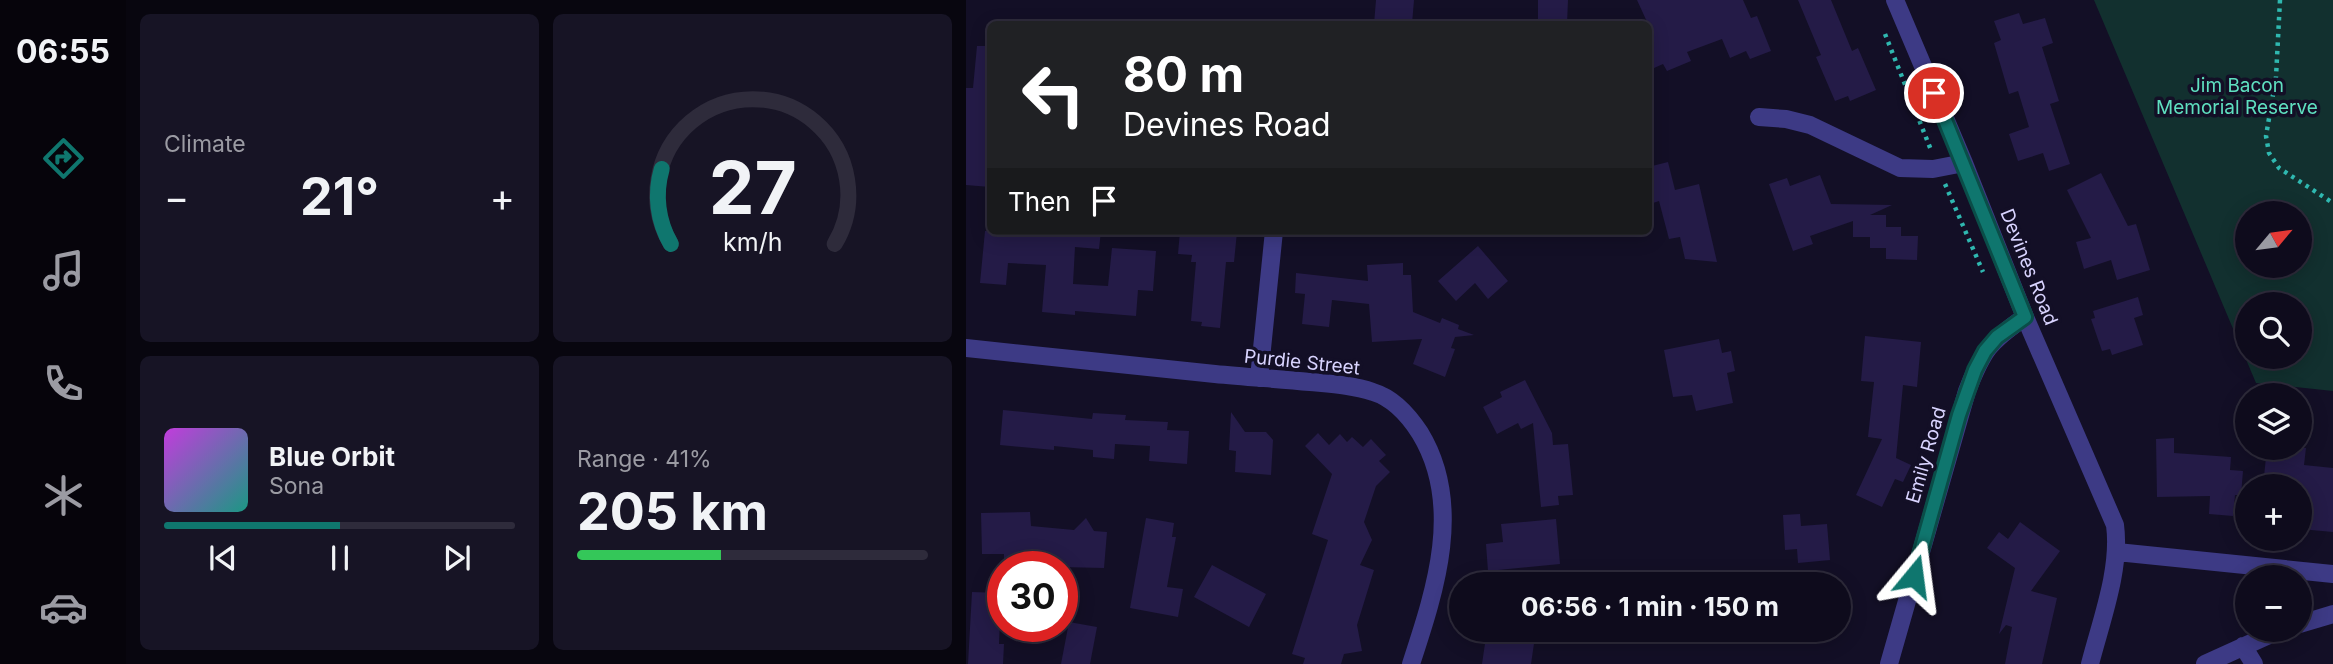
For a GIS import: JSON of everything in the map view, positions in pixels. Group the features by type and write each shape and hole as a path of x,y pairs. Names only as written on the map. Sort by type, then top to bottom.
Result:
{"street":[{"name":"Devines Road","path":"1895,0 2025,317 2115,525 2116,552 2090,664"},
{"path":"1759,117 1786,119 1811,125 1900,168 1933,169 1964,163"},
{"path":"1259,378 1274,235"},
{"name":"Emily Road","path":"1889,664 1967,391 1985,351 1997,337 2025,317"},
{"name":"Purdie Street","path":"966,348 1352,386 1376,393 1396,405 1413,422 1426,443 1439,491 1443,521 1441,552 1426,617 1410,664"},
{"path":"2116,552 2333,575"},
{"path":"2312,620 2333,614"},
{"path":"2205,664 2252,642"},
{"path":"2243,646 2254,664"}],"path":[{"path":"2280,0 2276,77 2266,136 2269,153 2279,168 2333,203"}],"green space":[{"name":"Jim Bacon Memorial Reserve","path":"2094,0 2333,0 2333,391 2312,389 2312,383 2256,383 2250,369 2312,369 2312,292 2235,292 2235,333"}],"building":[{"path":"1376,0 1414,0 1412,21 1374,21"},
{"path":"1538,0 1568,0 1567,21 1538,21"},
{"path":"1637,0 1743,0 1751,18 1757,16 1771,51 1750,59 1746,51 1730,58 1722,39 1687,52 1691,61 1667,71 1663,64 1654,68 1652,21 1647,21"},
{"path":"1798,0 1831,0 1852,51 1858,48 1876,90 1850,101 1848,96 1835,101 1816,57 1821,55"},
{"path":"2019,13 2023,24 2045,18 2053,43 2042,47 2059,101 2050,104 2070,164 2049,171 2043,153 2018,161 2009,134 2029,127 2018,91 2009,94 1994,43 2001,40 1994,21"},
{"path":"977,46 987,46 987,187 966,185 966,88 973,88"},
{"path":"1668,162 1675,190 1699,184 1717,262 1685,259 1680,237 1669,239 1659,201 1653,203 1652,200 1652,166"},
{"path":"2101,173 2128,226 2136,224 2150,270 2117,280 2111,260 2084,269 2076,242 2091,238 2067,190"},
{"path":"1820,175 1831,204 1892,205 1870,215 1886,215 1886,227 1901,227 1901,236 1918,236 1917,260 1886,259 1886,248 1870,248 1870,237 1853,237 1853,221 1810,236 1813,244 1793,251 1769,184 1787,178 1790,186"},
{"path":"985,231 987,235 1101,235 1099,249 1075,247 1073,284 1108,286 1112,248 1156,251 1153,291 1138,290 1136,316 1075,311 1075,315 1042,312 1046,265 1008,263 1006,285 980,283"},
{"path":"1180,235 1237,235 1234,262 1226,262 1220,328 1201,326 1202,322 1191,321 1196,262 1191,262 1192,255 1178,254"},
{"path":"1478,246 1508,281 1488,299 1475,283 1456,301 1438,281"},
{"path":"1403,263 1403,275 1411,275 1413,312 1440,323 1442,318 1459,325 1458,329 1474,335 1455,337 1451,348 1455,349 1445,377 1413,364 1422,339 1372,342 1369,304 1332,300 1329,327 1302,324 1305,294 1295,293 1296,273 1368,281 1367,265"},
{"path":"2138,297 2143,315 2134,318 2143,345 2112,355 2110,349 2102,351 2091,319 2095,318 2093,311"},
{"path":"1865,336 1921,342 1917,387 1903,385 1896,458 1911,465 1903,482 1895,479 1882,507 1856,495 1882,439 1868,437 1874,382 1861,381"},
{"path":"1719,339 1722,353 1731,351 1735,371 1727,373 1733,403 1696,411 1692,395 1673,397 1664,350"},
{"path":"1525,380 1552,433 1553,445 1568,444 1573,495 1558,496 1559,505 1541,507 1533,423 1521,429 1518,423 1497,434 1483,407 1502,397 1500,392"},
{"path":"1003,410 1092,419 1093,413 1126,415 1125,420 1168,422 1167,430 1189,431 1187,464 1149,461 1150,446 1115,444 1114,459 1093,457 1093,450 1000,445"},
{"path":"1231,412 1245,432 1266,432 1273,440 1271,475 1235,472 1236,451 1229,450"},
{"path":"1318,433 1329,445 1340,434 1347,442 1352,437 1363,447 1371,439 1386,455 1379,461 1390,472 1376,486 1364,522 1372,540 1360,565 1374,570 1357,625 1362,651 1344,654 1341,664 1303,664 1305,658 1292,654 1328,540 1312,534 1332,474 1305,446"},
{"path":"2174,438 2174,453 2231,457 2230,470 2243,471 2243,474 2235,474 2233,516 2209,514 2210,496 2157,497 2156,439"},
{"path":"2266,460 2305,460 2304,465 2333,468 2333,532 2312,530 2312,474 2264,474"},
{"path":"1030,512 1031,526 1074,530 1086,518 1094,531 1107,532 1104,568 1078,567 1078,551 987,551 987,554 982,554 981,513"},
{"path":"1800,514 1801,526 1827,524 1830,560 1798,563 1797,549 1785,550 1783,515"},
{"path":"1146,518 1174,523 1172,537 1176,537 1167,587 1183,589 1178,617 1130,608"},
{"path":"1556,519 1560,564 1488,571 1486,544 1503,542 1501,524"},
{"path":"2020,522 2060,551 2031,591 2057,598 2042,664 2005,664 2012,627 2006,625 1999,634 2015,568 1987,548 1999,532 2008,539"},
{"path":"1212,565 1266,594 1249,627 1194,597"},
{"path":"972,592 987,593 987,642 1004,644 1003,664 968,664"},
{"path":"1078,624 1097,627 1090,664 1061,664 1065,642 1078,642"},
{"path":"1485,642 1534,642 1531,664 1482,664"}],"route":[{"path":"1914,576 1959,415 1975,370 1985,351 1997,337 2025,317 1934,93"}]}
